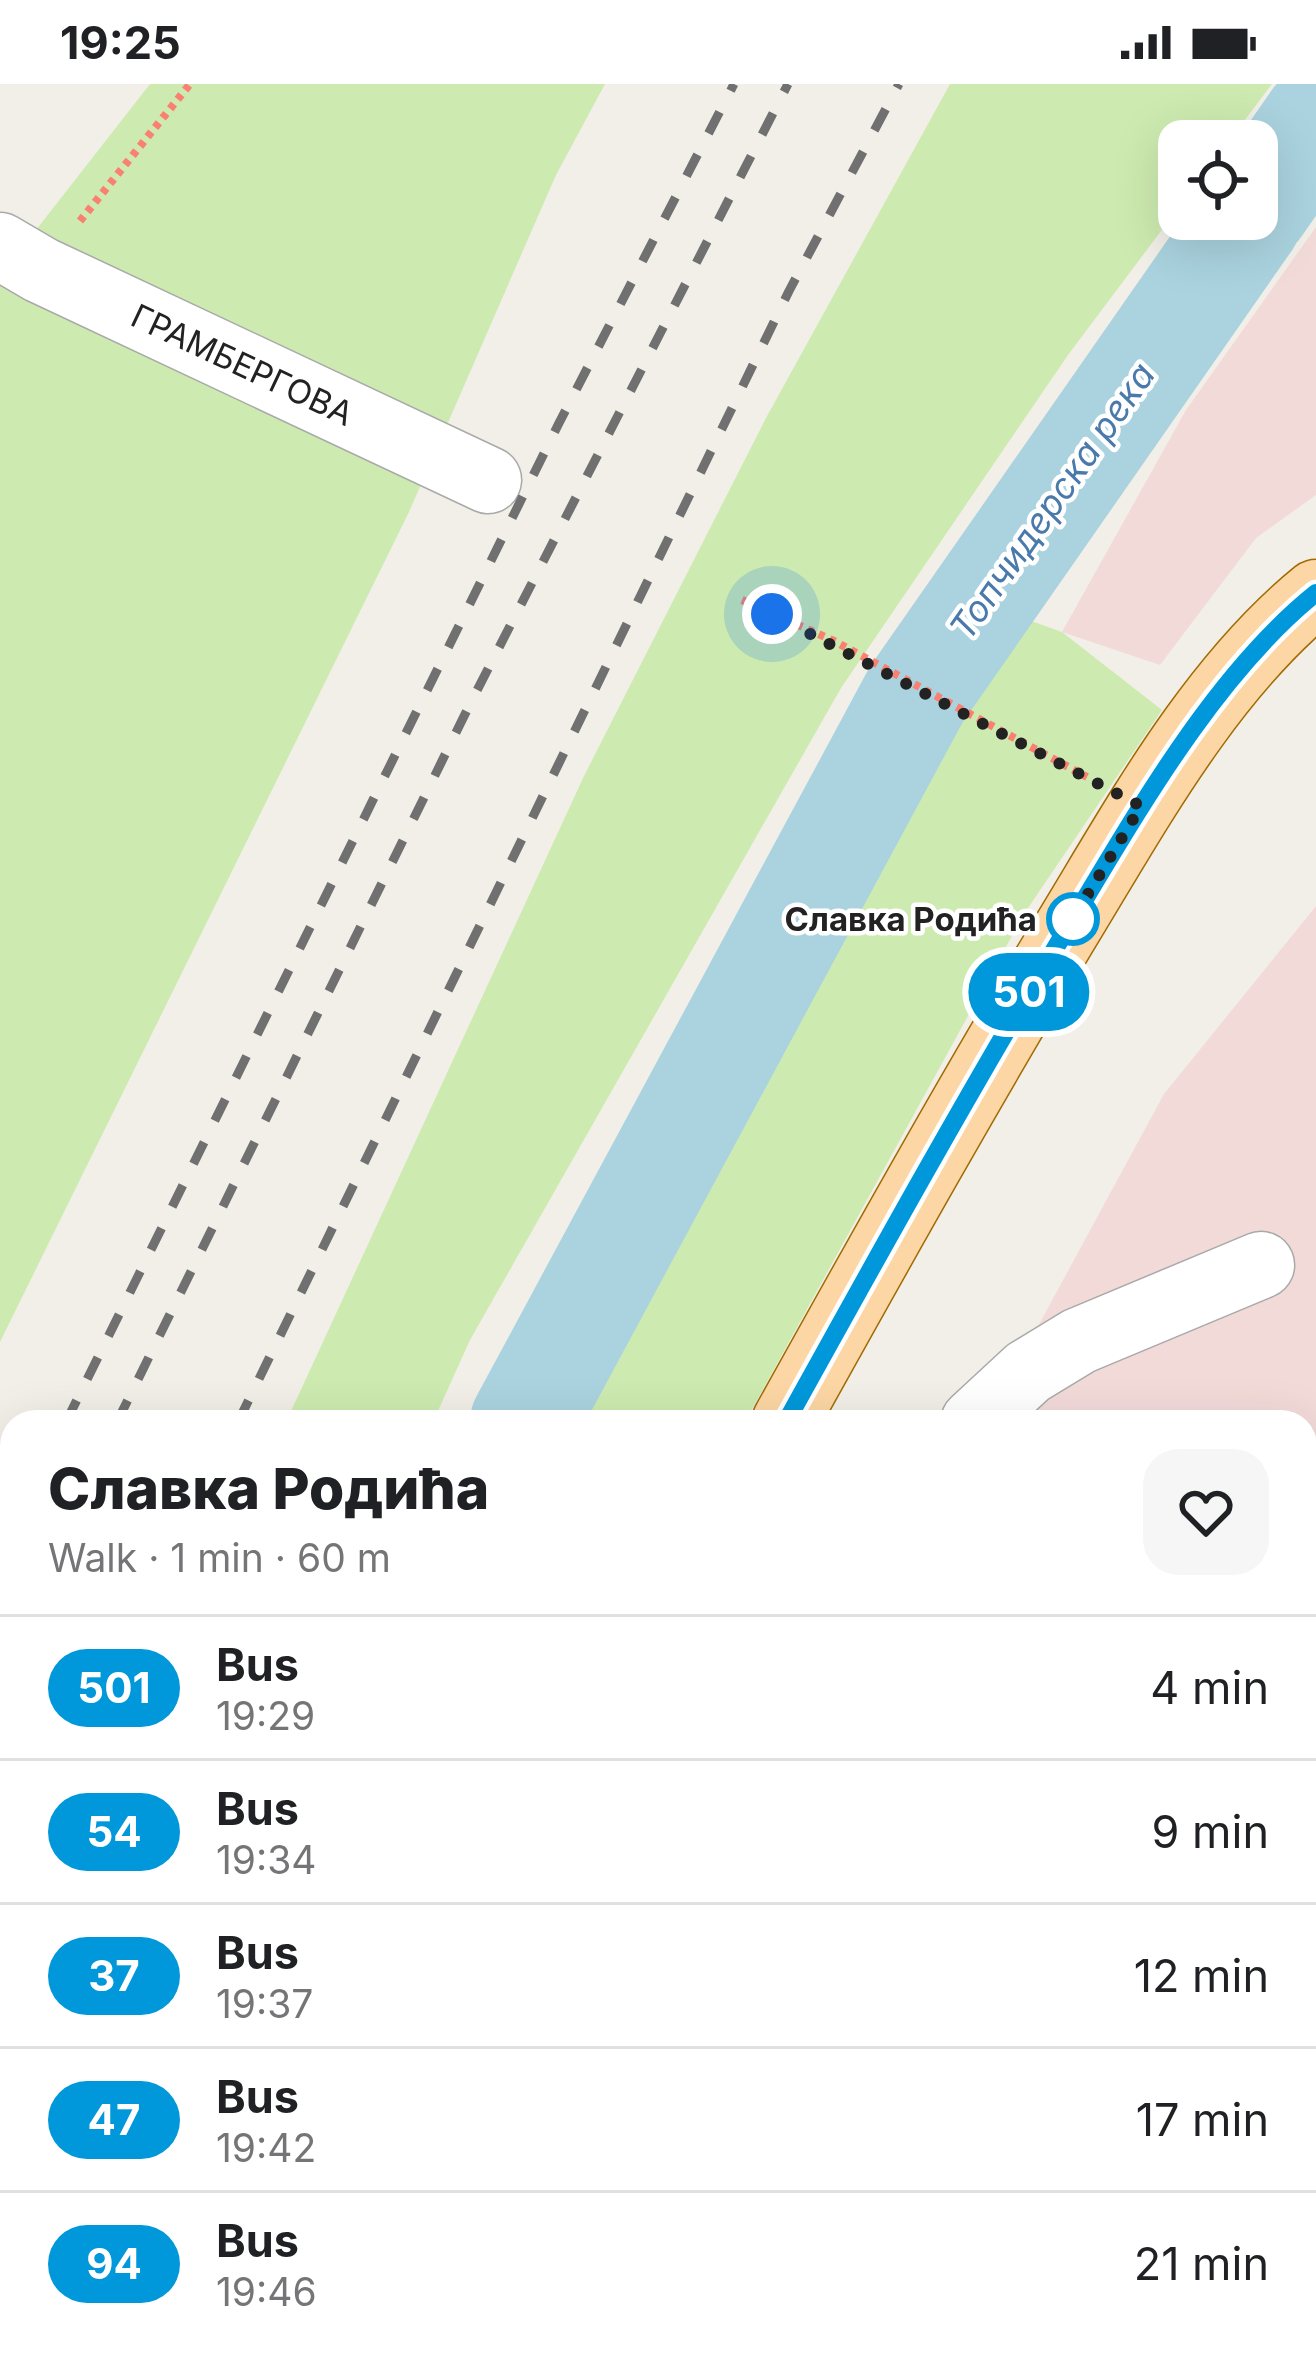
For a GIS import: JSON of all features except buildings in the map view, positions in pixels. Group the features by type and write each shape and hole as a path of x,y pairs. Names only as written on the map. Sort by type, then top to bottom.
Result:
{"main road":[{"path":"792,1410 962,1102 1141,806 1244,665 1316,593"}],"street":[{"name":"ГРАМБЕРГОВА","path":"20,258 488,480"},
{"path":"987,1410 1028,1372 1079,1341 1261,1265"}],"path":[{"path":"20,258 190,84"},
{"path":"742,600 834,641 1141,806"}],"shaded area":[{"path":"1316,227 1316,495 1256,538 1160,665 1062,632 1186,410"},
{"path":"1316,906 1316,1410 993,1410 1164,1094"}],"green space":[{"path":"150,84 605,84 556,175 409,512 0,1342 0,276"},
{"path":"950,84 1272,84 1245,120 1158,120 1158,235 1068,355 841,688 470,1340 438,1410 292,1410 584,776 766,418"},
{"path":"981,603 1062,632 1162,710 1024,914 752,1410 530,1410 916,695"}],"waterway":[{"name":"Топчидерска река","path":"1278,176 1316,121"},
{"name":"Топчидерска река","path":"530,1410 916,695 1233,240"},
{"path":"1006,567 1019,608"}],"railway":[{"path":"72,1410 559,423 734,84"},
{"path":"123,1410 470,704 788,84"},
{"path":"244,1410 789,291 899,84"}],"bus line":[{"name":"501","path":"793,1410 962,1102 1141,806 1244,665 1316,593"}],"place":[{"name":"Славка Родића","path":"1073,919"}],"route":[{"path":"772,614 834,641 1141,806 1073,919"}]}
